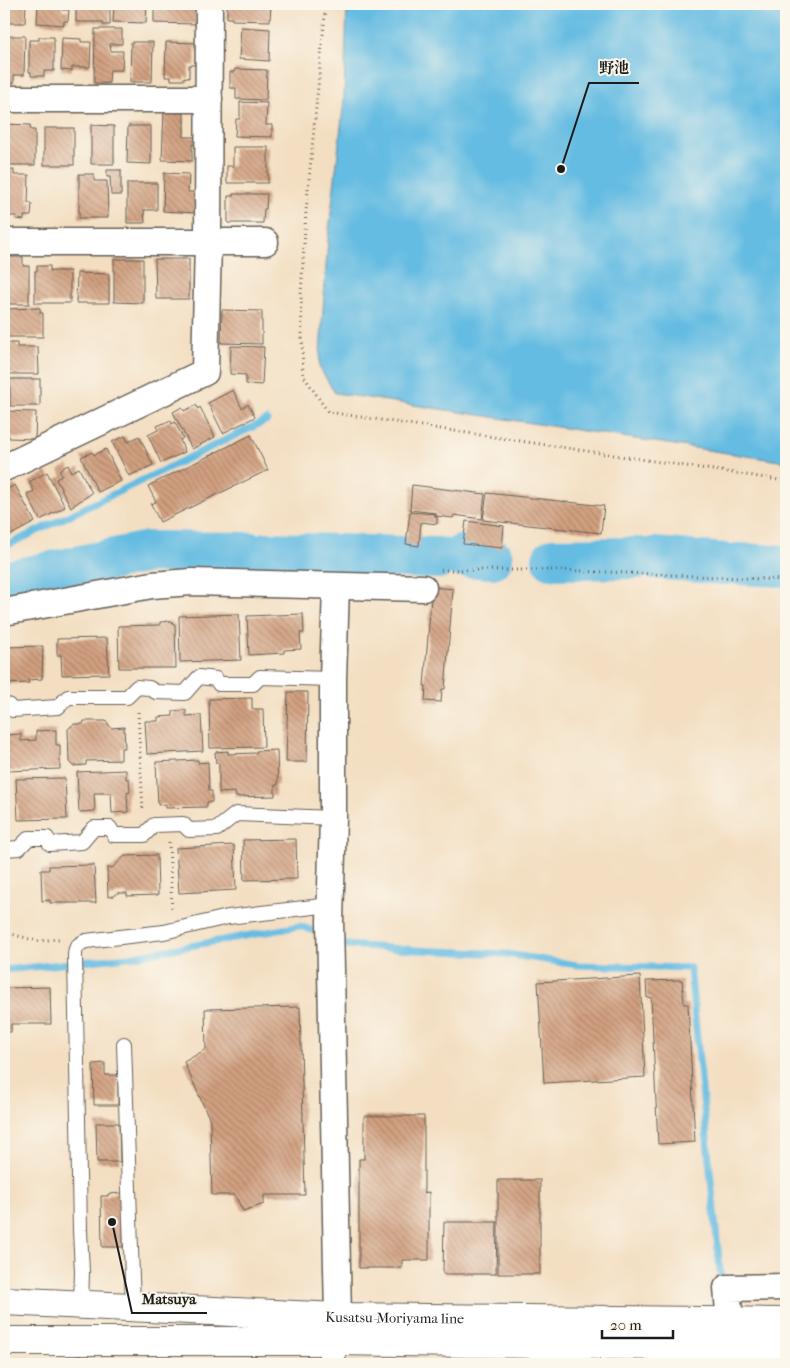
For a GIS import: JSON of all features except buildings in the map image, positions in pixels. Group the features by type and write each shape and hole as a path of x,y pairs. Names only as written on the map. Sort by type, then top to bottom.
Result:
{"main road":[{"name":"Kusatsu-Moriyama line","path":"4,1301 133,1306 334,1340"},
{"name":"Kusatsu-Moriyama line","path":"731,1344 786,1322"},
{"name":"Kusatsu-Moriyama line","path":"4,1341 334,1340 731,1344 786,1348"}],"street":[{"path":"4,468 205,372 208,241 209,4"},
{"path":"4,99 209,99"},
{"path":"4,242 265,242"},
{"path":"4,612 152,585 190,582 336,587 430,579"},
{"path":"334,1340 330,905 336,587"},
{"path":"731,1344 728,1288 786,1287"}],"lane":[{"path":"4,706 8,706 12,710 58,707 68,697 127,696 137,687 149,688 156,692 185,693 199,677 216,679 219,684 253,684 260,677 333,680"},
{"path":"4,849 19,848 29,838 47,838 50,844 82,842 94,828 110,828 114,835 144,836 154,825 183,824 189,830 218,829 236,814 333,818"},
{"path":"81,1304 82,1272 75,956 78,944 86,940 164,932 228,917 330,905"},
{"path":"124,1044 133,1306"}],"path":[{"path":"326,4 306,210 301,294 303,375 328,412 786,481"},
{"path":"430,579 559,570 786,580"},
{"path":"137,687 144,836"},
{"path":"169,824 172,916"}],"water":[{"path":"347,4 786,4 786,462 335,393 319,367 328,239 344,100"}],"waterway":[{"path":"4,547 267,420"},
{"path":"4,582 148,552 251,553"},
{"path":"268,553 438,558"},
{"path":"461,556 492,558"},
{"path":"553,559 639,558"},
{"path":"654,558 724,564"},
{"path":"738,564 786,566"},
{"path":"4,970 129,957 300,926 311,930"},
{"path":"346,945 507,954 577,965 690,968 721,1280"}],"place":[{"name":"野池","path":"561,169"},
{"name":"Matsuya","path":"112,1222"}]}
